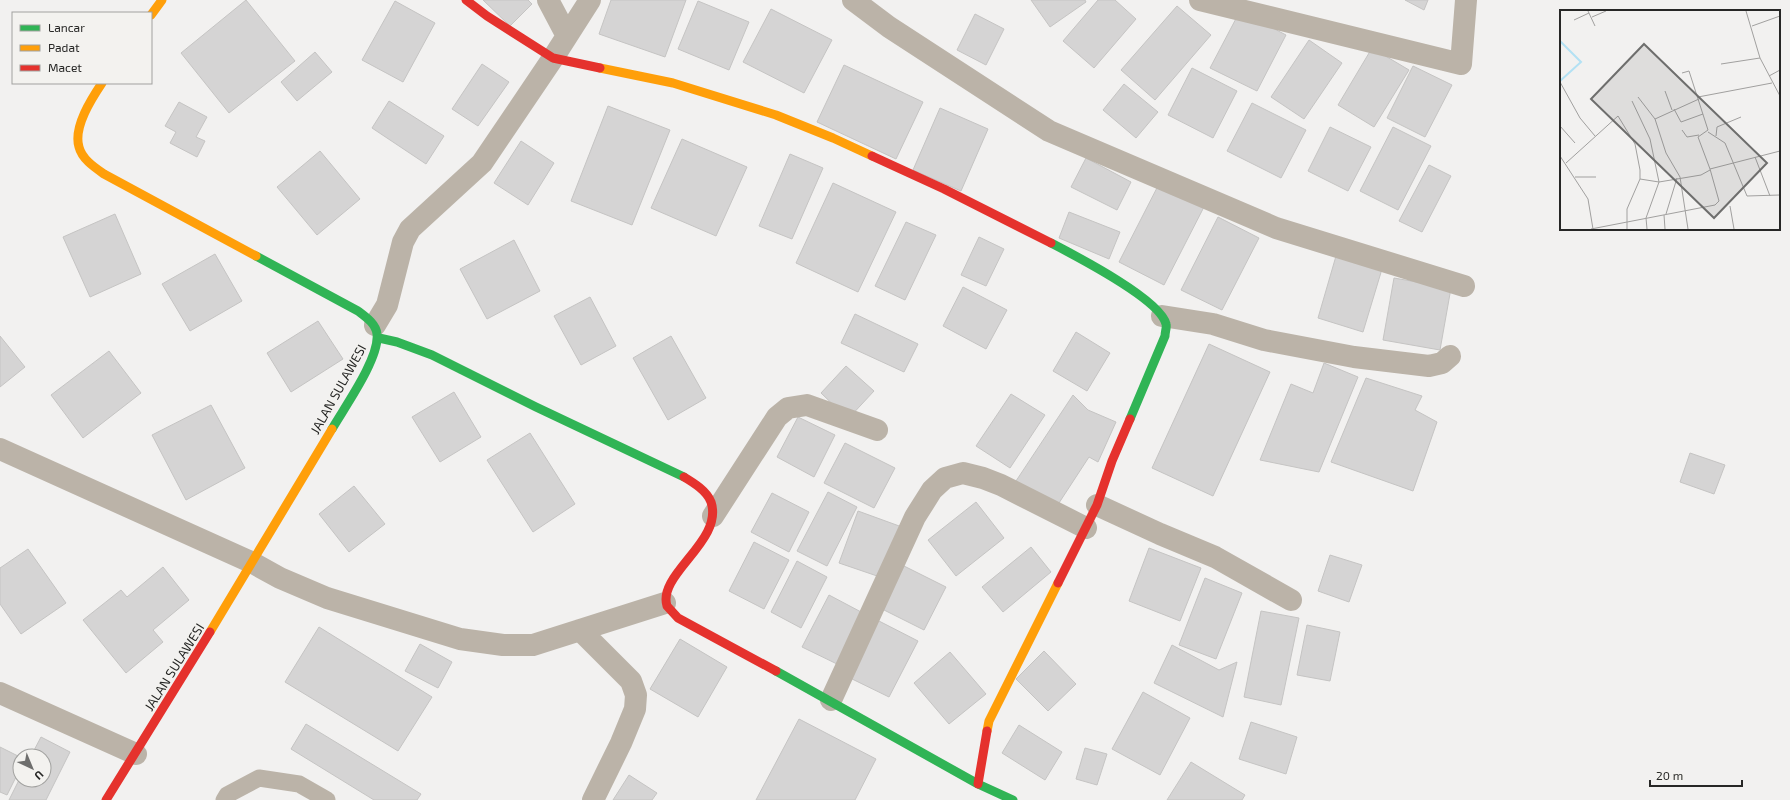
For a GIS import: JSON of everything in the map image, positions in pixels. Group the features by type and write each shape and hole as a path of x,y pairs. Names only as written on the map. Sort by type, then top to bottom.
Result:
{"street":[{"path":"152,14 162,0"},
{"path":"466,0 487,16 553,58 673,83 705,92 776,115 833,138 944,189 1064,250 1138,293 1162,316 1166,324 1165,336 1112,461 1097,505 989,721 978,784"},
{"path":"548,0 567,36"},
{"path":"377,331 387,305 403,242 410,228 482,163 590,0"},
{"path":"853,0 889,27 1049,130 1276,228 1464,286"},
{"path":"1200,0 1461,64 1466,0"},
{"path":"101,84 88,102 81,121 78,146 83,156 90,164 104,174 358,311 370,319 377,331 398,342 427,354 682,475 703,490 711,503 713,516"},
{"path":"1162,316 1212,324 1264,340 1354,357 1429,366 1442,363 1450,356"},
{"name":"JALAN SULAWESI","path":"106,800 136,754 253,563 369,366 377,331"},
{"path":"878,430 807,405 788,408 777,417 713,516 689,561 668,587 665,603 669,610 678,618 831,700 1003,798"},
{"path":"0,448 253,563 280,578 327,598 460,639 503,645 533,645 665,603"},
{"path":"831,700 915,517 932,490 945,478 964,473 982,478 1086,528"},
{"path":"1097,505 1215,557 1291,600"},
{"path":"580,630 631,681 636,695 635,709 593,800"},
{"path":"0,693 136,754"}],"lane":[{"path":"224,800 227,795 259,778 299,784 327,800"}],"building":[{"path":"246,0 295,61 229,113 181,53"},
{"path":"483,0 528,0 532,4 510,26"},
{"path":"611,0 686,0 665,57 599,34"},
{"path":"1031,0 1085,0 1086,2 1050,27"},
{"path":"1098,0 1115,0 1136,19 1094,68 1063,41"},
{"path":"1405,0 1428,0 1424,10"},
{"path":"395,1 435,23 403,82 362,60"},
{"path":"698,1 749,22 729,70 678,49"},
{"path":"1177,6 1211,35 1155,100 1121,70"},
{"path":"771,9 832,40 804,93 743,62"},
{"path":"1240,11 1286,35 1257,91 1210,68"},
{"path":"975,14 1004,29 986,65 957,50"},
{"path":"1309,40 1342,63 1304,119 1271,97"},
{"path":"1372,48 1409,70 1374,127 1338,105"},
{"path":"315,52 332,72 297,101 281,82"},
{"path":"482,64 509,82 478,126 452,109"},
{"path":"844,65 923,102 896,159 817,122"},
{"path":"1413,66 1452,85 1425,137 1387,118"},
{"path":"1192,68 1237,91 1213,138 1168,115"},
{"path":"1124,84 1158,112 1136,138 1103,110"},
{"path":"389,101 444,136 426,164 372,128"},
{"path":"179,102 207,117 196,137 205,141 197,157 170,143 176,132 165,126"},
{"path":"1252,103 1306,130 1281,178 1227,151"},
{"path":"608,106 670,130 632,225 571,201"},
{"path":"940,108 988,129 961,191 913,170"},
{"path":"1330,127 1371,147 1348,191 1308,171"},
{"path":"1393,127 1431,146 1398,210 1360,191"},
{"path":"682,139 747,167 716,236 651,208"},
{"path":"521,141 554,163 528,205 494,183"},
{"path":"320,151 360,199 317,235 277,187"},
{"path":"790,154 823,168 792,239 759,226"},
{"path":"1086,158 1131,182 1117,210 1071,187"},
{"path":"1429,165 1451,176 1422,232 1399,221"},
{"path":"1161,180 1206,203 1164,285 1119,262"},
{"path":"833,183 896,212 858,292 796,263"},
{"path":"1069,212 1120,232 1109,259 1059,238"},
{"path":"115,214 141,274 90,297 63,237"},
{"path":"1218,217 1259,238 1222,310 1181,290"},
{"path":"906,222 936,235 905,300 875,286"},
{"path":"979,237 1004,249 986,286 961,275"},
{"path":"514,240 540,291 487,319 460,269"},
{"path":"215,254 242,301 190,331 162,284"},
{"path":"1336,256 1382,269 1363,332 1318,318"},
{"path":"1394,278 1451,288 1440,350 1383,340"},
{"path":"963,287 1007,310 986,349 943,326"},
{"path":"590,297 616,346 581,365 554,316"},
{"path":"855,314 918,344 904,372 841,343"},
{"path":"318,321 343,359 291,392 267,353"},
{"path":"1076,332 1110,353 1087,391 1053,371"},
{"path":"0,336 25,367 0,387"},
{"path":"671,336 706,398 668,420 633,358"},
{"path":"1209,344 1270,372 1213,496 1152,468"},
{"path":"109,351 141,393 83,438 51,395"},
{"path":"1324,363 1358,377 1319,472 1260,460 1291,384 1313,393"},
{"path":"846,366 874,391 848,419 821,393"},
{"path":"1366,378 1422,396 1415,410 1437,422 1413,491 1331,462"},
{"path":"454,392 481,437 440,462 412,417"},
{"path":"1011,394 1045,415 1010,468 976,446"},
{"path":"1073,395 1088,410 1116,422 1098,462 1089,457 1057,506 1012,487"},
{"path":"211,405 245,468 186,500 152,435"},
{"path":"798,417 835,435 814,477 777,457"},
{"path":"530,433 575,504 533,532 487,460"},
{"path":"845,443 895,468 874,508 824,483"},
{"path":"1690,453 1725,465 1714,494 1680,482"},
{"path":"354,486 385,524 349,552 319,514"},
{"path":"828,492 857,507 827,566 797,551"},
{"path":"772,493 809,512 789,552 751,532"},
{"path":"976,502 1004,538 956,576 928,540"},
{"path":"858,511 902,527 883,578 839,563"},
{"path":"754,542 789,560 764,609 729,591"},
{"path":"1031,547 1051,572 1003,612 982,587"},
{"path":"1149,548 1201,568 1180,621 1129,601"},
{"path":"28,549 66,603 21,634 0,604 0,568"},
{"path":"1330,555 1362,565 1349,602 1318,591"},
{"path":"797,561 827,577 801,628 771,612"},
{"path":"904,566 946,587 924,630 882,609"},
{"path":"163,567 189,600 153,630 163,642 126,673 83,620 121,590 127,597"},
{"path":"1205,578 1242,593 1216,659 1179,645"},
{"path":"829,595 863,613 837,664 802,647"},
{"path":"1261,611 1299,618 1281,705 1244,697"},
{"path":"877,620 918,641 889,697 848,677"},
{"path":"1307,625 1340,632 1330,681 1297,675"},
{"path":"319,627 432,697 398,751 285,682"},
{"path":"680,639 727,667 698,717 650,689"},
{"path":"420,644 452,662 438,688 405,671"},
{"path":"1172,645 1219,670 1237,662 1223,717 1154,683"},
{"path":"1044,651 1076,684 1048,711 1016,679"},
{"path":"950,652 986,694 949,724 914,683"},
{"path":"1143,692 1190,718 1160,775 1112,749"},
{"path":"799,719 876,759 855,800 756,800"},
{"path":"1251,722 1297,737 1286,774 1239,759"},
{"path":"306,724 421,794 417,800 374,800 291,749"},
{"path":"1019,725 1062,752 1045,780 1002,753"},
{"path":"41,737 70,752 52,788 52,748 35,748"},
{"path":"0,747 12,753 12,785 7,795 0,792"},
{"path":"1085,748 1107,754 1097,785 1076,779"},
{"path":"1191,762 1245,795 1242,800 1167,800"},
{"path":"629,775 657,793 652,800 613,800"},
{"path":"15,788 52,788 46,800 9,800"}],"traffic: fast":[{"path":"1051,243 1096,267 1149,302 1160,314 1166,324 1165,336 1130,419"},
{"path":"256,256 358,311 375,327 377,334 373,356 360,383 332,429"},
{"path":"379,338 397,342 432,355 536,407 684,477"},
{"path":"776,671 978,784 1013,800"}],"traffic: slow":[{"path":"152,14 162,0"},
{"path":"600,68 673,83 776,115 833,138 872,156"},
{"path":"101,84 84,113 78,139 79,147 83,155 92,166 104,174 256,256"},
{"path":"210,632 332,429"},
{"path":"987,731 989,721 1058,583"}],"traffic: jam":[{"path":"466,0 487,16 553,58 600,68"},
{"path":"872,156 944,189 1051,243"},
{"path":"1058,583 1097,505 1112,461 1130,419"},
{"path":"684,477 696,485 709,498 711,502 712,516 708,530 700,544 671,582 667,594 667,606 678,618 776,671"},
{"path":"106,800 210,632"},
{"path":"978,784 987,731"}]}
